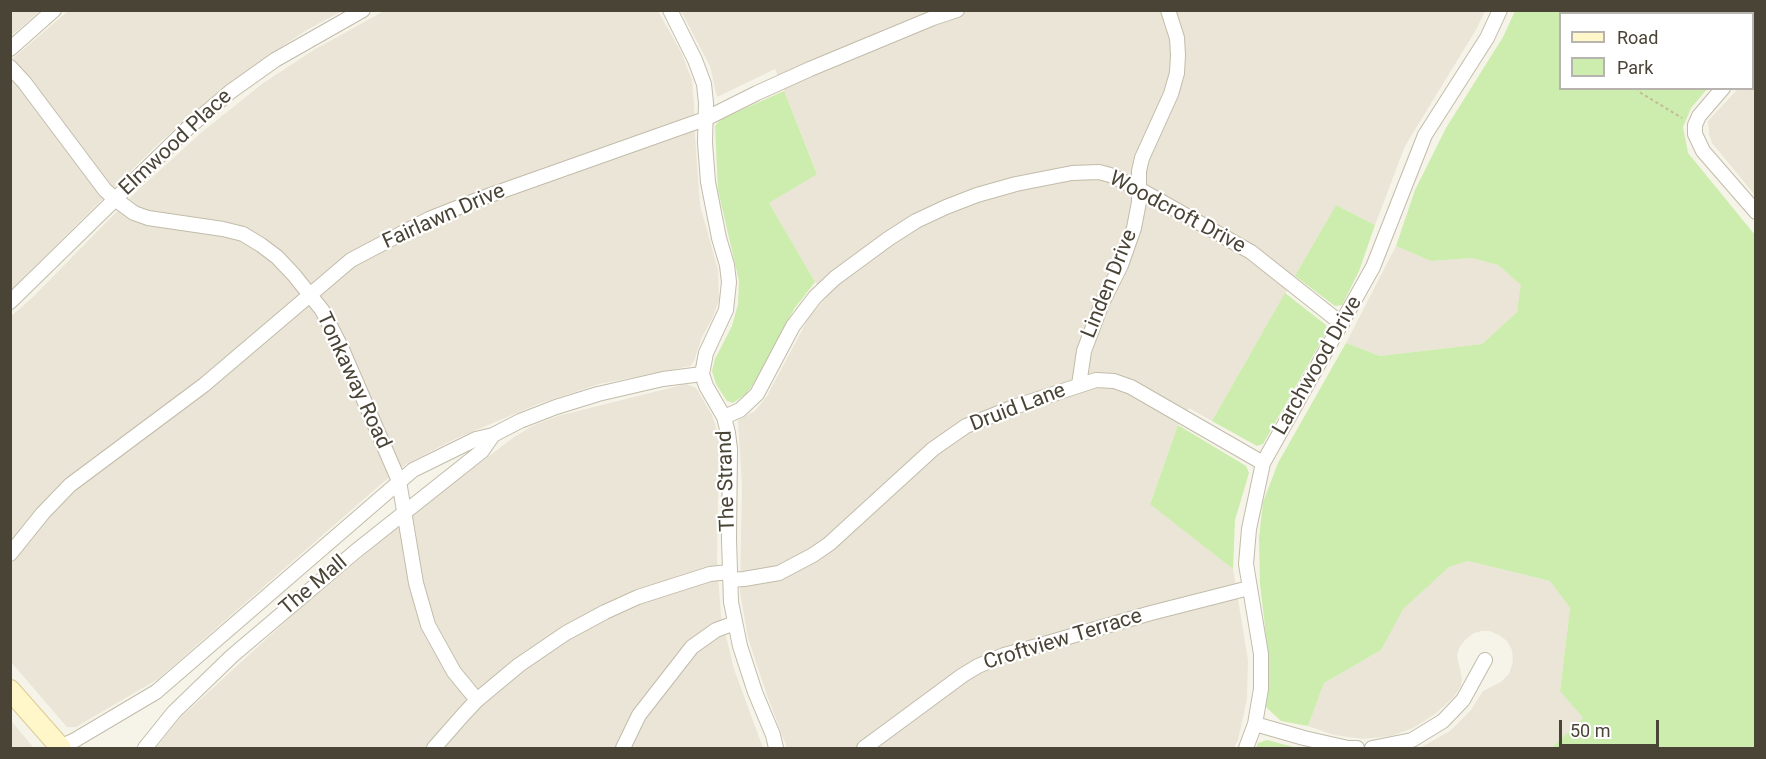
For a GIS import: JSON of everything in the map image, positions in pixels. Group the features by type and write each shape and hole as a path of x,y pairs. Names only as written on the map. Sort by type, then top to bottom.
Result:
{"main road":[{"path":"10,690 61,748"}],"street":[{"path":"10,49 54,10"},
{"name":"Elmwood Place","path":"10,303 188,128 230,92 275,60 363,10"},
{"path":"670,10 695,60 704,84 708,182 729,282 726,310 706,353 702,374"},
{"name":"Fairlawn Drive","path":"10,554 43,513 70,485 204,385 351,260 429,219 705,119 810,69 957,10"},
{"name":"Linden Drive","path":"1079,385 1084,351 1102,303 1121,265 1134,228 1139,202 1139,171 1142,158 1171,94 1177,73 1177,38 1168,10"},
{"name":"Larchwood Drive","path":"1246,748 1255,724 1261,689 1261,654 1246,564 1249,528 1263,463 1373,267 1425,135 1487,38 1500,10"},
{"name":"Tonkaway Road","path":"10,67 115,200 134,213 148,218 243,234 277,257 311,294 329,322 399,482 416,583 428,625 454,672 477,700"},
{"path":"1721,90 1699,116 1695,125 1695,134 1704,151 1755,212"},
{"name":"Woodcroft Drive","path":"724,417 740,410 757,394 793,326 815,297 835,278 916,221 977,195 1016,184 1072,173 1100,172 1139,189 1251,252 1342,324"},
{"name":"The Strand","path":"702,374 706,386 724,417 730,449 730,576 735,623 740,646 776,748"},
{"name":"The Mall","path":"61,748 156,692 413,470 476,439 493,435 520,421 556,407 598,394 663,379 702,374"},
{"name":"Druid Lane","path":"434,748 462,714 477,700 519,665 566,633 638,597 672,585 710,574 744,579 779,573 799,564 829,544 933,448 966,426 1079,385 1096,380 1114,381 1131,387 1263,463"},
{"name":"The Mall","path":"146,748 174,712 232,656 482,451 493,435"},
{"name":"Croftview Terrace","path":"864,748 963,675 987,662 1048,642 1249,588"},
{"path":"623,748 639,715 692,648 716,630 735,623"},
{"path":"1372,748 1412,740 1443,721 1463,700 1485,660"},
{"path":"1255,724 1304,738 1357,748"}],"path":[{"path":"1638,90 1695,125"}],"shaded area":[{"path":"11,10 40,10 40,11 11,36"},
{"path":"68,11 342,11 305,31 224,87 160,142 11,290 10,61"},
{"path":"384,11 658,11 681,52 692,80 700,205 718,270 719,300 694,361 690,366 599,384 538,404 455,439 406,464 158,679 76,727 67,727 11,662 10,317 32,298 136,192 202,132 262,84 312,51"},
{"path":"681,11 1485,11 1405,146 1375,225 1336,205 1212,421 1189,408 1178,425 1150,503 1233,569 1248,660 1247,699 1238,740 1234,748 787,748 748,638 740,592 742,485 738,420 755,411 767,396 808,319 827,296 815,282 769,203 817,173 775,69 717,97 710,66"},
{"path":"1755,69 1755,195 1712,143 1708,121 1737,90 1754,90"},
{"path":"1396,246 1431,261 1472,258 1498,265 1522,285 1517,312 1482,344 1380,356 1346,343"},
{"path":"686,384 696,388 712,415 719,437 717,560 721,616 734,669 763,748 156,748 179,719 297,611 415,513 514,437 534,425 558,416"},
{"path":"1468,561 1550,581 1570,608 1560,690 1583,718 1551,748 1420,748 1450,731 1471,710 1483,691 1501,682 1509,674 1513,662 1512,650 1507,641 1490,631 1482,631 1474,633 1459,648 1457,656 1462,678 1461,686 1454,697 1435,714 1413,728 1391,736 1363,739 1334,735 1308,726 1324,683 1381,650 1402,609 1449,567"},
{"path":"11,721 34,748 11,748"}],"green space":[{"path":"1515,11 1755,11 1754,32 1754,12 1559,12 1559,90 1706,90 1691,108 1683,127 1688,153 1755,235 1755,748 1551,748 1583,718 1560,691 1570,608 1550,581 1468,561 1449,567 1403,609 1381,650 1324,683 1308,726 1281,721 1266,707 1269,661 1260,584 1259,538 1263,502 1278,463 1346,343 1380,356 1482,344 1517,312 1521,285 1498,265 1472,258 1431,261 1396,246 1415,190 1446,128 1503,37"},
{"path":"784,91 817,174 769,203 815,282 794,309 755,382 746,394 733,403 727,401 716,384 712,371 715,359 732,326 738,304 739,281 718,190 715,126 721,119"},
{"path":"1336,205 1375,225 1359,271 1342,305 1335,306 1295,276"},
{"path":"1285,293 1326,325 1327,331 1263,444 1257,446 1212,421"},
{"path":"1178,425 1246,466 1249,473 1235,520 1233,569 1150,504"},
{"path":"1267,740 1297,748 1256,748 1258,743"}]}
